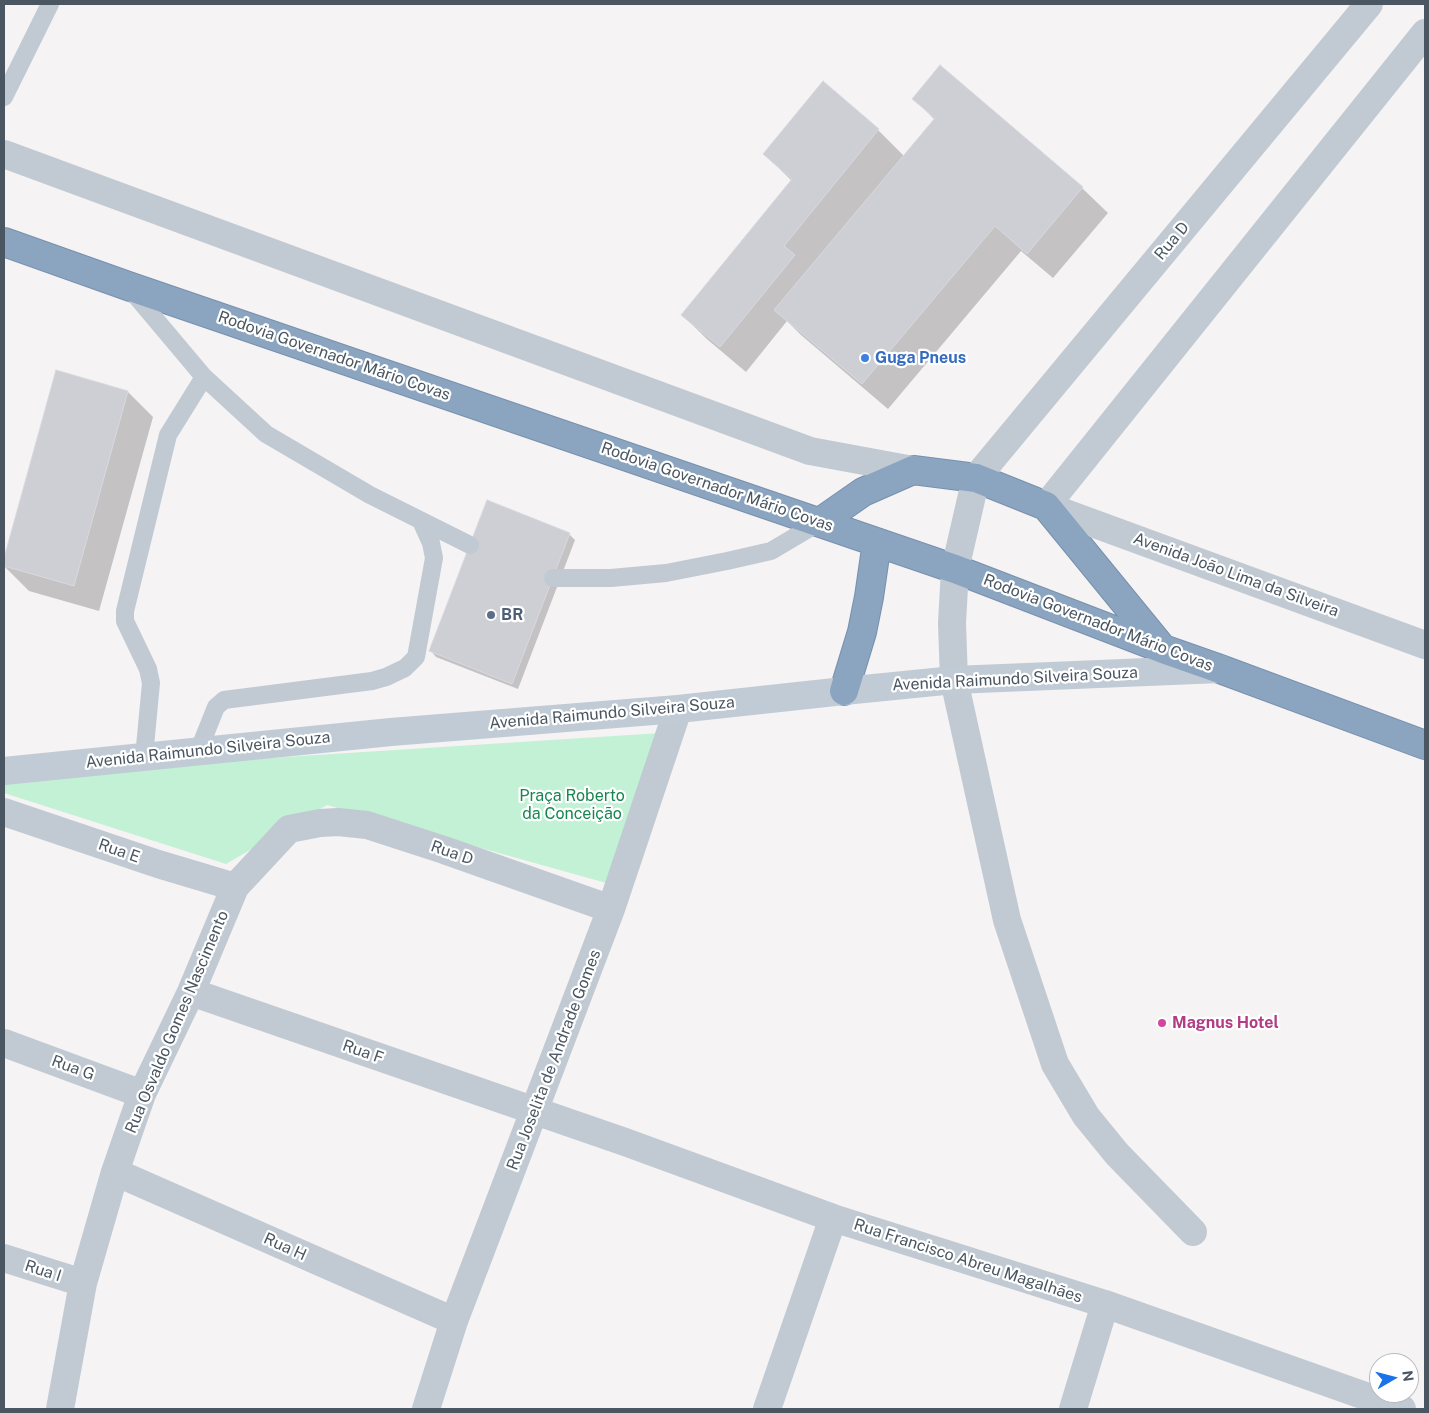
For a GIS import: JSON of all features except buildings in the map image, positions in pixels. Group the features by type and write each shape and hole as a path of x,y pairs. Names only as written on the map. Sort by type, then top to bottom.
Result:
{"highway":[{"name":"Rodovia Governador Mário Covas","path":"4,242 954,569 1163,649 1425,745"},
{"path":"820,522 864,492 913,470 976,478 1046,506 1163,649"},
{"path":"844,690 862,632 877,542"}],"street":[{"name":"Rua D","path":"976,478 1369,4"},
{"path":"1046,506 1425,33"},
{"path":"4,154 810,451 913,470"},
{"path":"976,478 954,569 952,623 954,680 1007,920 1055,1064 1086,1116 1117,1154 1193,1232"},
{"name":"Avenida João Lima da Silveira","path":"1046,506 1425,645"},
{"name":"Avenida Raimundo Silveira Souza","path":"4,770 390,732 678,709 844,690 954,680 1220,669"},
{"name":"Rua Joselita de Andrade Gomes","path":"426,1409 454,1321 611,909 678,709"},
{"name":"Rua E","path":"4,812 158,864 235,887"},
{"name":"Rua D","path":"289,829 320,823 338,822 367,825 611,909"},
{"name":"Rua Osvaldo Gomes Nascimento","path":"66,1407 83,1284 115,1172 142,1094 191,992 235,887 289,829"},
{"name":"Rua F","path":"191,992 535,1111"},
{"name":"Rua G","path":"4,1043 142,1094"},
{"name":"Rua Francisco Abreu Magalhães","path":"535,1111 833,1218 1105,1304 1402,1409"},
{"name":"Rua H","path":"115,1172 454,1321"},
{"path":"767,1409 833,1218"},
{"name":"Rua I","path":"4,1258 83,1284"},
{"path":"1073,1409 1105,1304"}],"lane":[{"path":"4,96 50,4"},
{"path":"128,286 204,377 266,434 370,495 470,546"},
{"path":"144,757 151,683 148,669 125,621 125,611 168,435 204,377"},
{"path":"198,752 216,707 224,700 386,677 405,668 416,657 434,558 431,543 421,521"},
{"path":"553,578 611,578 666,573 771,551 820,522"}],"green space":[{"name":"Praça Roberto da Conceição","path":"661,733 617,886 327,805 226,864 4,793 4,775"}],"place":[{"name":"Guga Pneus","path":"865,358"},
{"name":"BR","path":"491,615"},
{"name":"Magnus Hotel","path":"1162,1023"}]}
